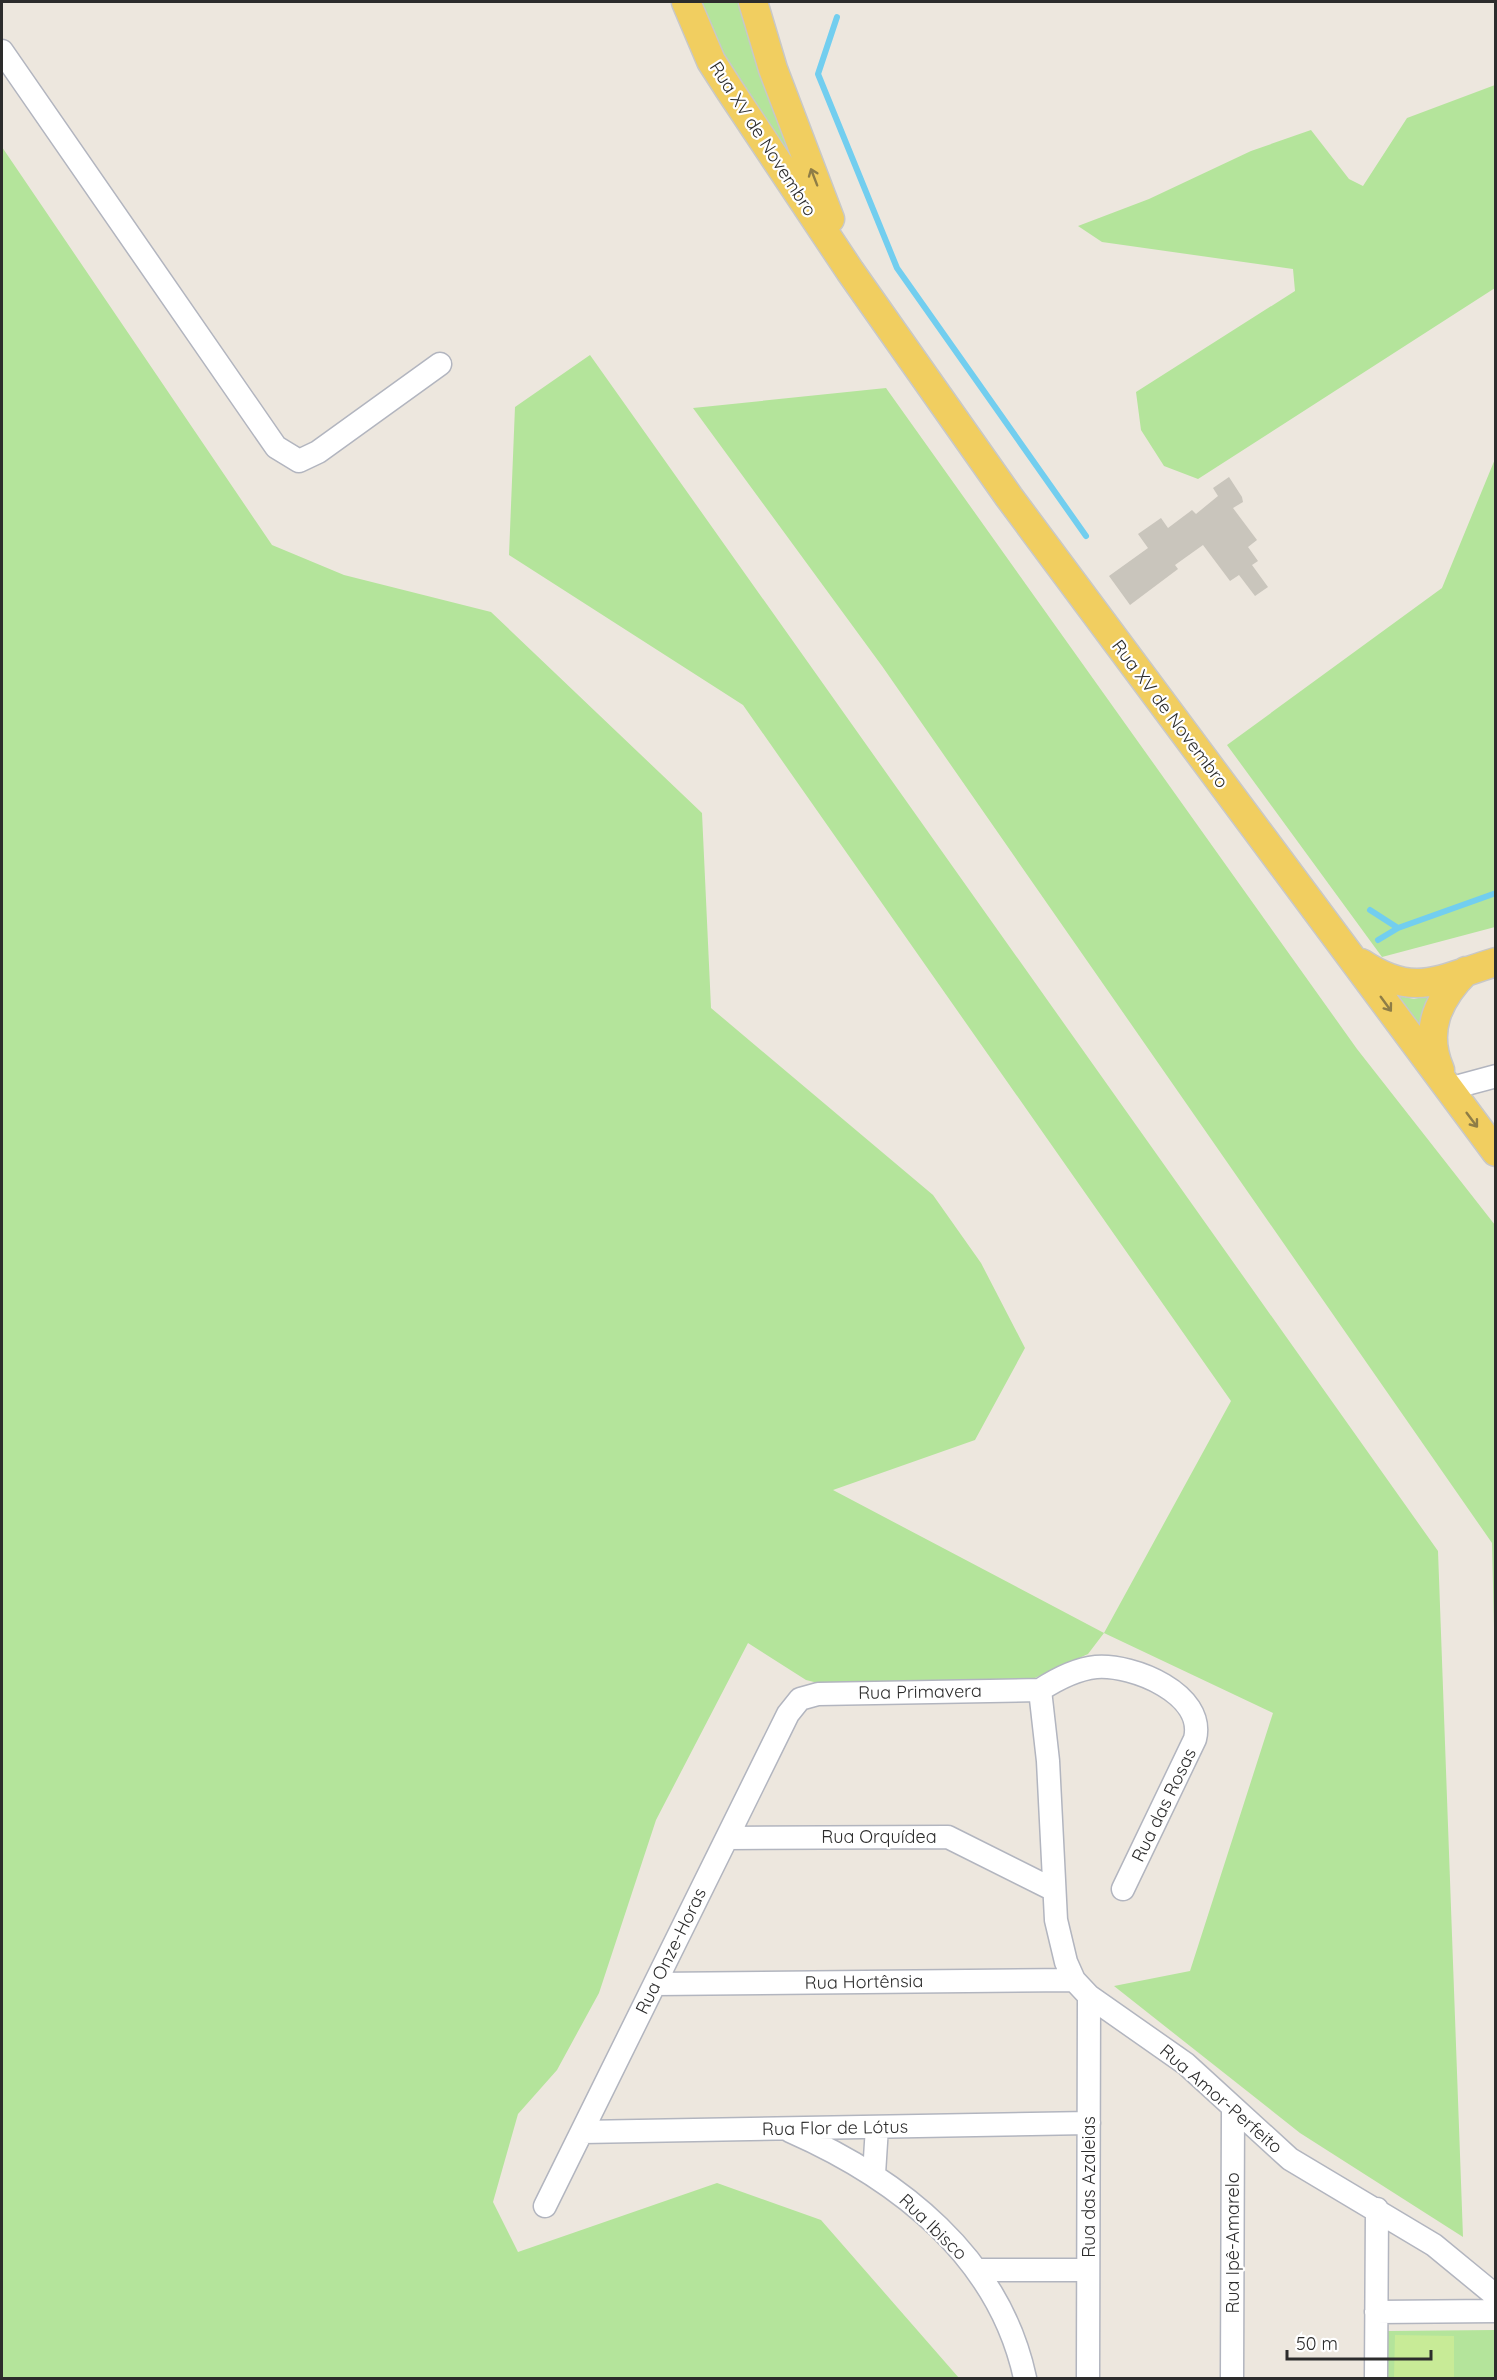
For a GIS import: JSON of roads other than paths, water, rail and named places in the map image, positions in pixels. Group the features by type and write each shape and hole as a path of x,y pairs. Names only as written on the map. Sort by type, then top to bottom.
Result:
{"main road":[{"name":"Rua XV de Novembro","path":"686,2 711,61 850,271 1009,497 1496,1152"},
{"name":"Rua XV de Novembro","path":"753,2 773,69 850,271"},
{"path":"1352,957 1378,974 1400,984 1419,984 1496,962"},
{"path":"1448,1089 1437,1062 1432,1038 1435,1012 1447,990 1466,971"}],"street":[{"path":"2,51 276,447 299,461 318,452 440,364"},
{"path":"1448,1089 1496,1076"},
{"name":"Rua das Rosas","path":"1041,1690 1077,1671 1097,1667 1126,1669 1150,1677 1166,1687 1190,1708 1196,1717 1198,1728 1195,1739 1123,1889"},
{"path":"1041,1690 1048,1761 1054,1890 1060,1944 1081,1988"},
{"name":"Rua Primavera","path":"800,1699 818,1694 1041,1690"},
{"name":"Rua Onze-Horas","path":"545,2206 788,1714 800,1699"},
{"name":"Rua Orquídea","path":"727,1838 948,1837 1054,1890"},
{"name":"Rua Hortênsia","path":"655,1984 1081,1988"},
{"name":"Rua Amor-Perfeito","path":"1081,1988 1167,2049 1290,2159 1434,2245 1496,2296"},
{"name":"Rua das Azaleias","path":"1081,1988 1089,2124 1088,2379"},
{"name":"Rua Ipê-Amarelo","path":"1232,2379 1233,2108"},
{"name":"Rua Flor de Lótus","path":"582,2132 1089,2124"},
{"path":"874,2174 877,2127"},
{"name":"Rua Ibisco","path":"783,2128 874,2174 925,2215 977,2270 996,2299 1012,2331 1025,2379"},
{"path":"1376,2379 1377,2209"},
{"path":"977,2270 1088,2270"},
{"path":"1376,2312 1496,2311"}],"waterway":[{"path":"837,17 818,74 897,268 1086,536"},
{"path":"1378,940 1398,928 1496,893"},
{"path":"1370,910 1398,928"}]}
